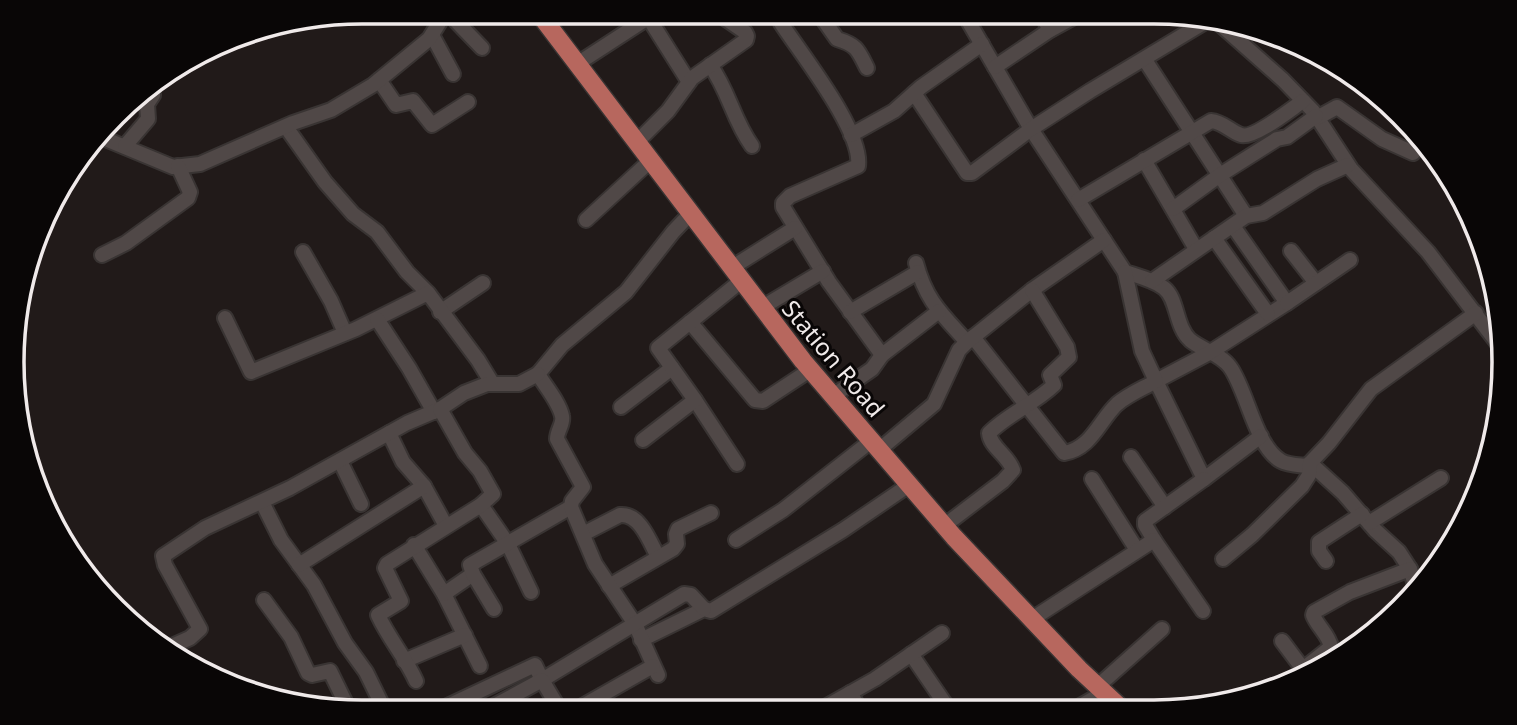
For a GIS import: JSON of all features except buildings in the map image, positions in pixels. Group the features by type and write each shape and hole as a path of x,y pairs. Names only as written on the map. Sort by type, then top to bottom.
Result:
{"main road":[{"name":"Station Road","path":"547,24 810,370 944,526 1113,700"}],"street":[{"path":"108,140 173,167 200,164 331,110 407,59 432,35 439,24"},
{"path":"458,24 482,48"},
{"path":"577,64 638,24"},
{"path":"657,24 689,82"},
{"path":"636,143 668,111 689,82 742,43 747,36 735,24"},
{"path":"782,24 832,98 859,157 858,166 790,196 783,203 795,228 823,271 882,355"},
{"path":"826,24 837,39 857,48 867,68"},
{"path":"970,24 1031,129 1125,272 1142,351 1204,479"},
{"path":"1047,24 1050,30"},
{"path":"995,67 1061,24"},
{"path":"914,93 967,173 972,173 1031,129 1197,27"},
{"path":"1230,33 1303,101 1348,165 1428,252 1491,334"},
{"path":"432,35 453,74"},
{"path":"851,135 894,111 914,93 982,44"},
{"path":"1144,60 1246,216"},
{"path":"710,65 723,82 740,129 752,146"},
{"path":"379,80 396,105 413,101 432,125 468,102"},
{"path":"125,146 148,120 147,104 150,100"},
{"path":"1078,200 1211,121 1216,121 1241,135 1252,135 1303,101"},
{"path":"1172,209 1277,139 1286,137 1337,107 1382,139 1413,153"},
{"path":"286,127 353,214 377,232 407,272 428,293 492,383"},
{"path":"1144,160 1196,249"},
{"path":"586,220 650,161"},
{"path":"1152,281 1246,216 1263,213 1317,179 1348,165"},
{"path":"102,255 126,243 188,198 190,192 178,166"},
{"path":"176,644 190,638 200,629 165,565 163,555 205,528 262,502 437,410 464,393 492,383 519,384 538,374 562,345 626,292 690,214"},
{"path":"1233,226 1287,303"},
{"path":"737,464 658,348 690,322 736,275 795,228"},
{"path":"1214,238 1268,314"},
{"path":"736,540 764,524 934,404 959,350 970,339 1032,290 1104,240"},
{"path":"1291,251 1316,283"},
{"path":"303,252 345,332"},
{"path":"850,312 917,268 921,285 930,301 970,339 1064,453 1072,452 1087,441 1116,405 1134,391 1209,353 1350,260"},
{"path":"761,308 823,271"},
{"path":"1125,272 1152,281 1167,290 1183,332 1231,367 1261,436 1276,457 1283,462 1307,466 1329,443 1371,389 1476,313"},
{"path":"440,312 483,283"},
{"path":"944,526 1003,481 1013,470 1010,461 990,441 989,433 1026,405 1039,400 1054,385 1050,376 1069,357 1067,347 1032,290"},
{"path":"225,318 251,372 377,319 428,293"},
{"path":"833,396 872,369 882,355 939,311"},
{"path":"377,319 492,491 493,497 387,564 386,571 401,601 378,615 416,681"},
{"path":"690,322 755,400 762,401 810,370"},
{"path":"621,407 671,368"},
{"path":"538,374 561,412 562,422 557,439 583,488 571,506 595,564 635,624 655,671 596,700"},
{"path":"643,440 695,400"},
{"path":"389,433 403,462 424,486 446,526"},
{"path":"1203,611 1154,540 1145,521 1261,436"},
{"path":"1131,457 1165,507"},
{"path":"340,461 361,504"},
{"path":"1310,463 1343,493 1399,552 1413,580"},
{"path":"1223,559 1289,501 1309,475 1310,463"},
{"path":"1326,561 1317,547 1320,542 1441,478"},
{"path":"1093,479 1137,550"},
{"path":"505,700 686,594 691,595 704,609 711,611 743,594 909,485"},
{"path":"299,565 424,486"},
{"path":"262,502 281,540 314,585 380,700"},
{"path":"481,505 508,544 531,592"},
{"path":"494,609 470,565 571,506"},
{"path":"608,586 676,546 678,529 711,513"},
{"path":"583,534 620,514 632,516 658,557"},
{"path":"1032,619 1154,540"},
{"path":"414,545 444,594 480,666"},
{"path":"1321,657 1331,647 1329,639 1312,615 1316,609 1350,592 1410,569"},
{"path":"444,594 473,574"},
{"path":"264,600 291,637 308,673 312,675 328,670 344,700"},
{"path":"641,640 704,609"},
{"path":"1086,700 1162,629"},
{"path":"838,700 942,633"},
{"path":"404,661 466,635"},
{"path":"1282,641 1301,667"},
{"path":"911,654 942,700"},
{"path":"463,700 535,665 554,700"},
{"path":"850,693 854,700"}]}
